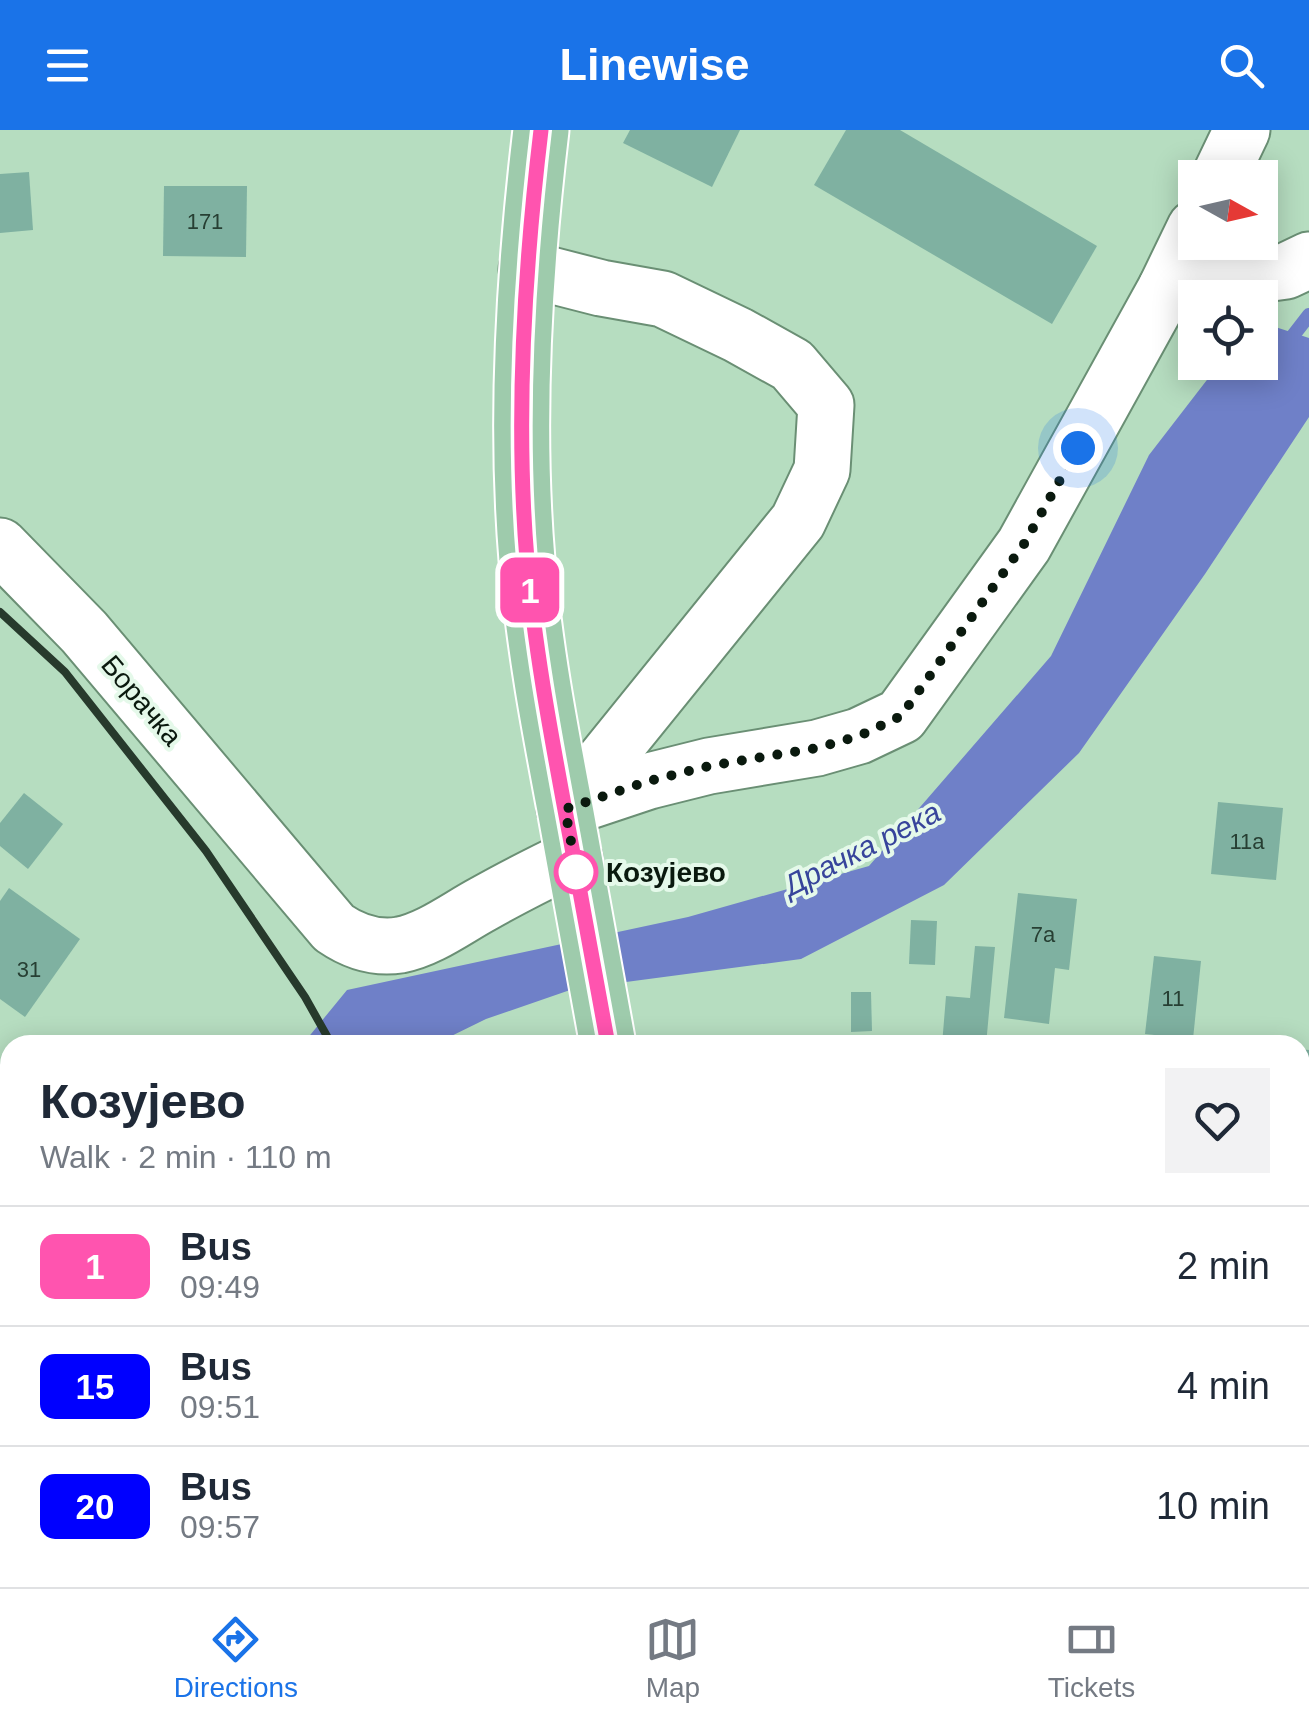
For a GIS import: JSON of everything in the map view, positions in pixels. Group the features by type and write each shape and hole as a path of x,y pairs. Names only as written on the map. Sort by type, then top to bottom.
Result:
{"main road":[{"path":"541,130 527,268 523,446 527,558 538,656 606,1035"}],"street":[{"path":"1228,160 1242,130"},
{"name":"Борачка","path":"0,546 84,632 334,928 350,939 381,946 402,944 428,935 522,882 572,847 649,781 709,766 817,748 859,736 901,716 1024,544 1180,260"},
{"path":"1166,288 1286,271 1309,260"},
{"path":"527,268 601,288 664,299 792,365 826,405 822,470 798,521 572,847"}],"water":[{"path":"1278,328 1309,338 1309,417 1205,574 1079,753 944,885 801,959 573,989 486,1019 453,1035 310,1035 347,990 688,917 869,866 1051,656 1149,455 1207,380 1278,380"}],"building":[{"path":"630,130 740,130 712,187 623,143"},
{"path":"846,130 900,130 1097,246 1052,324 814,185"},
{"path":"29,172 33,230 0,233 0,174"},
{"path":"164,186 247,186 246,257 163,256"},
{"path":"24,793 63,824 28,869 0,846 0,823"},
{"path":"1218,802 1283,808 1276,880 1211,874"},
{"path":"9,888 80,939 25,1017 0,999 0,901"},
{"path":"1018,893 1077,899 1069,970 1055,968 1049,1024 1004,1018"},
{"path":"911,920 937,921 935,965 909,964"},
{"path":"975,946 995,947 987,1035 943,1035 946,996 970,998"},
{"path":"1154,956 1201,961 1193,1035 1145,1034"},
{"path":"851,992 871,992 872,1031 851,1032"}],"waterway":[{"name":"Драчка река","path":"1285,346 1309,315"}],"railway":[{"path":"0,612 65,672 206,851 326,1035"}],"bus line":[{"name":"1","path":"541,130 527,268 523,367 527,558 552,743 606,1035"}],"place":[{"name":"Козујево","path":"576,872"}],"route":[{"path":"576,872 565,809 709,766 817,748 859,736 901,716 1024,544 1078,448"}]}
